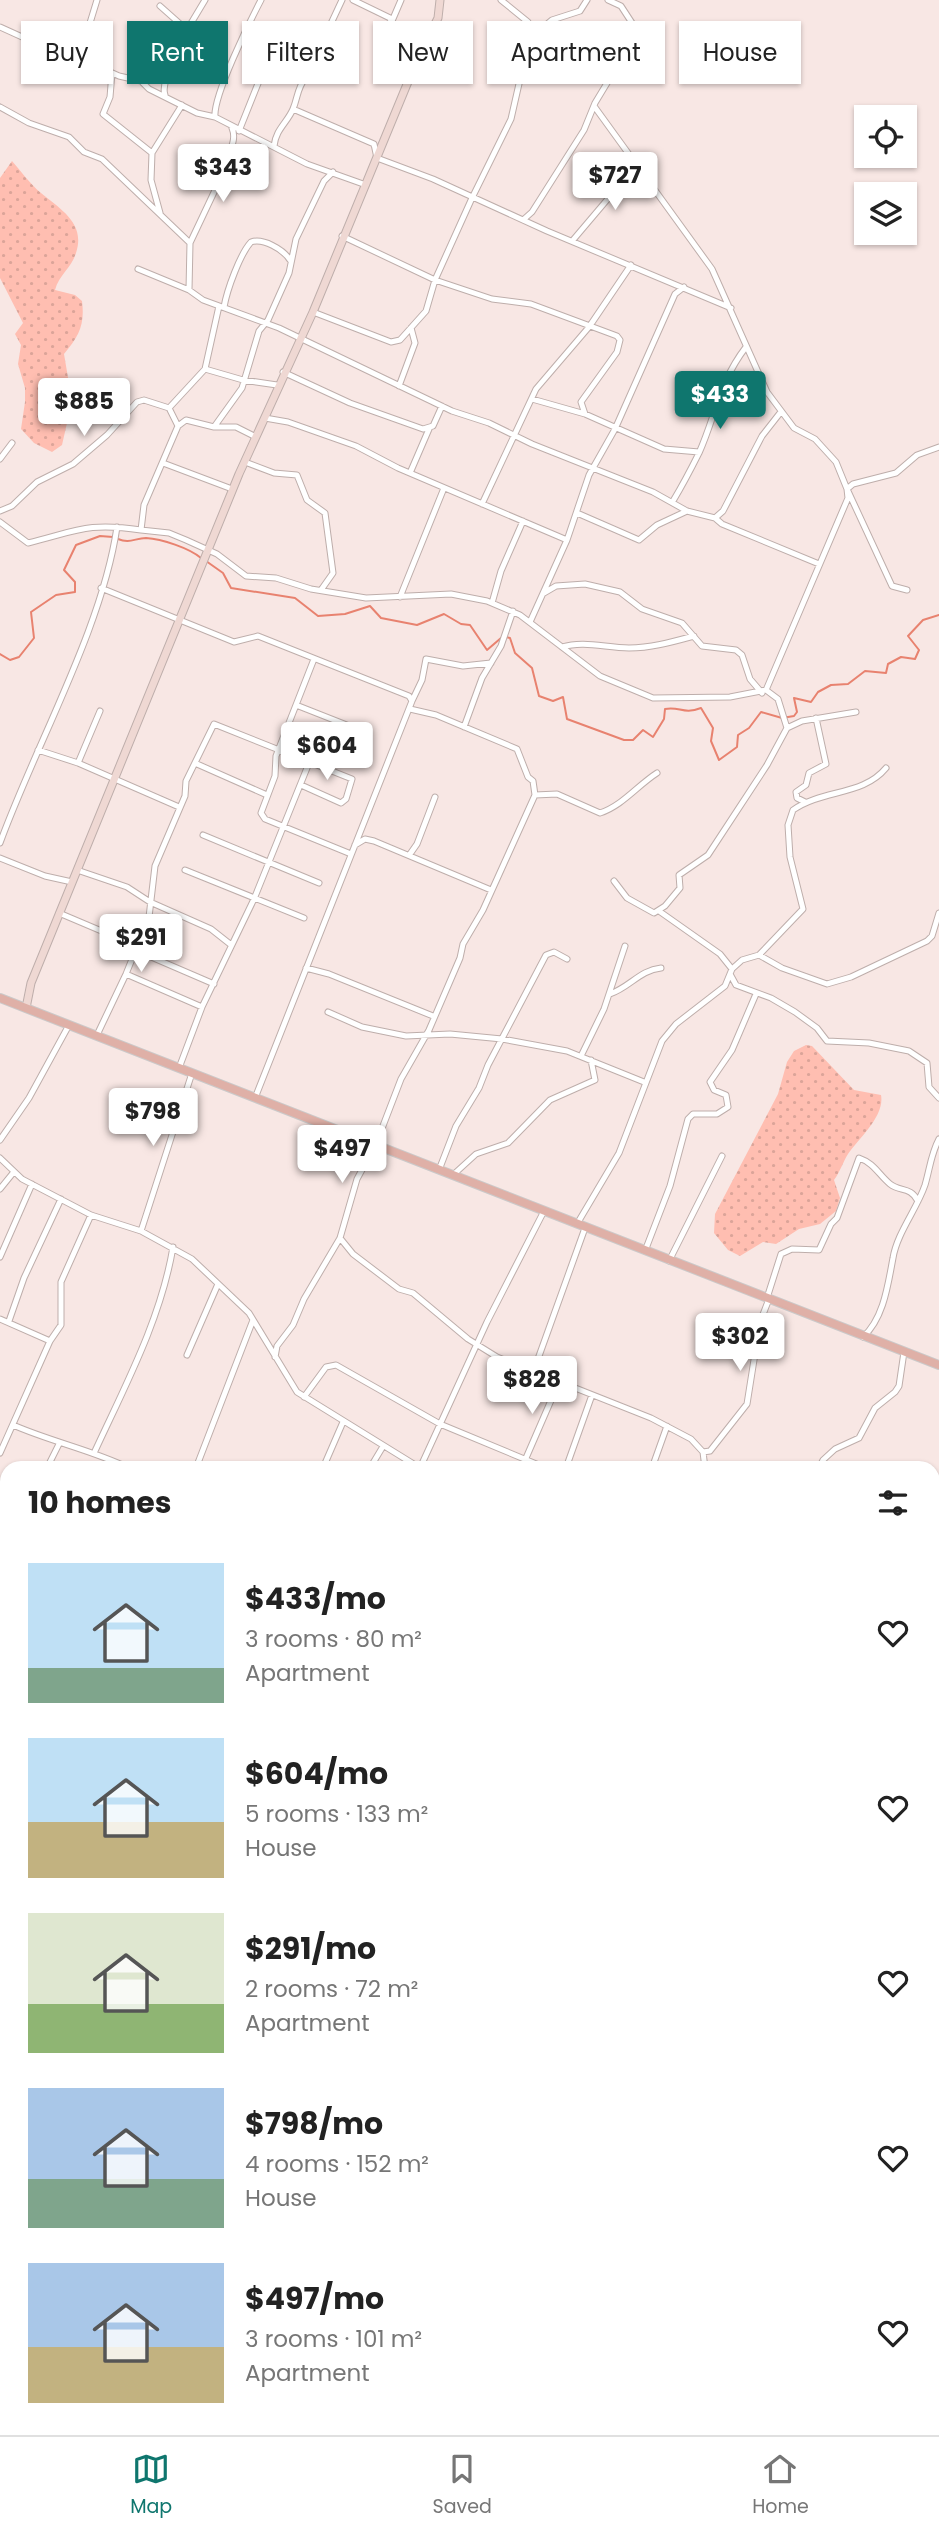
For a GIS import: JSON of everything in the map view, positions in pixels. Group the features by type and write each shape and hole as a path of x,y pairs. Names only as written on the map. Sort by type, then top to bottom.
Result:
{"main road":[{"path":"0,998 939,1365"}],"street":[{"path":"91,21 97,0"},
{"path":"192,21 205,0"},
{"path":"215,117 214,108 224,80 261,0"},
{"path":"274,146 277,131 293,109 299,85 306,77 342,0"},
{"path":"353,0 392,21 401,0"},
{"path":"437,21 440,0"},
{"path":"500,0 527,21"},
{"path":"551,21 580,11 587,0"},
{"path":"523,220 531,212 583,130 635,32 621,6 608,0"},
{"path":"160,6 177,21"},
{"path":"0,27 21,37"},
{"path":"113,73 141,81 149,89 215,117 307,164 366,185"},
{"path":"111,84 110,97 103,114 152,153"},
{"path":"164,84 165,95"},
{"path":"239,131 257,84"},
{"path":"26,1008 31,983 232,489 265,418 277,384 313,312 342,236 407,84"},
{"path":"313,312 391,342 397,342 411,328 426,311 435,280 511,119 518,84"},
{"path":"161,215 151,180 152,153 182,105"},
{"path":"594,106 712,269 746,348 780,413 794,428 815,439 836,462 892,586 907,590"},
{"path":"0,107 29,123 69,137 84,152 102,159 190,243"},
{"path":"293,109 374,144 377,158"},
{"path":"189,290 190,243 225,169 226,157 234,140 232,128"},
{"path":"377,158 433,179 731,308"},
{"path":"573,240 612,194 639,168"},
{"path":"214,427 236,400 264,324 289,273 296,239 314,201 333,172"},
{"path":"342,236 435,280 492,299 531,304 617,336 620,345 581,402 585,414"},
{"path":"169,408 205,369 221,307 244,250 251,242 262,241 282,251 290,260"},
{"path":"482,504 504,461 512,434 536,389 590,326 631,265"},
{"path":"138,269 189,290 203,300 301,338 442,406 673,501 687,511 715,518 722,524 819,564"},
{"path":"530,622 567,540 593,467 615,429 675,294 684,287"},
{"path":"399,386 415,343 411,328"},
{"path":"673,501 699,453 720,389 731,367 746,348"},
{"path":"205,369 243,380 277,384"},
{"path":"283,372 350,403 429,429"},
{"path":"532,399 585,414 664,449 699,453"},
{"path":"0,511 12,506 37,482 83,456 137,402 144,400 169,408 178,426"},
{"path":"410,473 442,406"},
{"path":"715,518 723,511 762,436 780,413"},
{"path":"265,418 288,422 356,446 410,473 567,540"},
{"path":"141,530 144,505 178,426 186,420 214,427 236,427 256,437"},
{"path":"0,459 12,443"},
{"path":"847,489 853,484 896,473 917,455 939,447"},
{"path":"245,462 274,473 297,475 307,500 325,513 333,573 321,590"},
{"path":"163,463 232,489"},
{"path":"400,597 444,488"},
{"path":"764,691 848,498 847,489"},
{"path":"577,513 639,540 657,525 687,511"},
{"path":"492,603 523,521"},
{"path":"0,522 28,544 88,527 117,527 170,533 207,554 228,561 246,576 276,578 366,598 451,594 492,603 513,611 530,622 600,676 653,698 764,691"},
{"path":"0,843 114,553 117,527"},
{"path":"544,593 569,585 603,586 620,592 649,612 682,623 702,646 736,650 741,655 750,679 778,699 787,728"},
{"path":"101,588 234,642 258,636 409,696 412,701"},
{"path":"464,727 482,678 513,611"},
{"path":"562,647 582,644 631,649 644,645 663,646 694,636"},
{"path":"314,659 278,749 274,762 275,776 262,816 351,853"},
{"path":"255,1098 422,680 426,659 463,666 491,663"},
{"path":"296,705 362,732"},
{"path":"275,1357 277,1346 293,1325 304,1299 340,1238 357,1178 376,1144 401,1079 425,1036 460,958 463,943 483,911 535,795 533,782 517,748 410,709"},
{"path":"78,763 100,711"},
{"path":"614,881 627,898 654,913 659,911 680,888 679,875 708,855 767,765 787,728 816,719 856,712"},
{"path":"805,802 797,798 796,793 806,785 809,773 826,767 816,719"},
{"path":"97,1035 127,974 149,917 155,866 185,796 186,781 197,764 201,747 214,724 352,779 346,799 341,803 301,785"},
{"path":"38,750 78,763 179,807"},
{"path":"179,1068 230,944 254,900 309,763"},
{"path":"197,764 267,795"},
{"path":"759,956 803,909 794,880 788,825 793,810 805,802 866,786 887,768"},
{"path":"535,795 557,794 600,813 630,792 641,789 657,773"},
{"path":"410,854 417,844 435,797"},
{"path":"204,835 268,864 319,883"},
{"path":"355,845 365,839 410,854 436,869 491,890"},
{"path":"0,858 46,876 72,882"},
{"path":"77,870 127,887 150,902 211,929 230,944"},
{"path":"185,870 304,918"},
{"path":"659,911 720,954 736,985 772,998 795,1012 817,1028 827,1041 869,1043 909,1051 928,1063 929,1087 939,1098"},
{"path":"59,913 214,984"},
{"path":"534,1370 581,1226 619,1153 644,1082 667,1033 725,986 731,971 747,957 759,956 819,982 840,982 927,941 932,936 939,914"},
{"path":"582,1054 610,994 625,946"},
{"path":"439,1170 456,1126 479,1088 546,955 554,952 567,959"},
{"path":"306,968 329,974 433,1016"},
{"path":"610,994 630,985 646,969 661,968"},
{"path":"127,974 202,1007"},
{"path":"646,1251 670,1186 688,1119 693,1114 717,1114 728,1107 726,1095 714,1090 710,1082 732,1050 756,994"},
{"path":"328,1012 362,1027 406,1036 450,1034 502,1039 582,1054 644,1082"},
{"path":"0,1140 29,1098 69,1025"},
{"path":"453,1175 476,1154 508,1143 550,1100 595,1080 591,1060"},
{"path":"141,1231 192,1073"},
{"path":"863,1337 876,1323 892,1276 892,1258 926,1183 929,1159 939,1139"},
{"path":"669,1261 722,1156"},
{"path":"0,1158 13,1173 32,1184 91,1215 141,1231 192,1259 240,1303 304,1398 407,1461"},
{"path":"704,1452 710,1451 747,1404 760,1322 780,1254 792,1249 819,1250 831,1224 837,1218 859,1158 881,1171 889,1183 909,1189 918,1201"},
{"path":"0,1189 13,1173"},
{"path":"0,1256 32,1184"},
{"path":"9,1321 17,1295 61,1199"},
{"path":"423,1461 544,1211"},
{"path":"0,1453 50,1341 61,1325 61,1282 91,1215"},
{"path":"340,1238 353,1254 399,1289 413,1293 497,1357 667,1426 691,1439 704,1452 705,1461"},
{"path":"95,1451 148,1332 163,1292 173,1247"},
{"path":"187,1354 218,1284"},
{"path":"0,1319 50,1341"},
{"path":"199,1461 253,1320"},
{"path":"824,1461 828,1454 859,1438 875,1408 895,1392 900,1381 904,1352"},
{"path":"304,1398 326,1367 336,1365 440,1424 513,1456 532,1461"},
{"path":"526,1458 559,1382"},
{"path":"568,1461 592,1395"},
{"path":"326,1461 343,1422"},
{"path":"13,1425 59,1444 95,1451 116,1461"},
{"path":"654,1461 667,1426"},
{"path":"50,1461 59,1444"},
{"path":"374,1461 382,1448"}],"shaded area":[{"path":"12,161 37,189 63,211 77,233 76,253 55,290 75,295 82,301 83,317 74,342 64,354 72,401 62,445 52,452 34,443 21,429 25,388 18,364 21,345 15,334 23,323 0,278 0,178"},
{"path":"806,1045 812,1046 854,1090 881,1095 879,1111 848,1154 834,1180 840,1198 836,1211 820,1224 799,1229 776,1244 763,1242 740,1256 728,1250 714,1233 715,1214 778,1094 787,1062 794,1051"}],"waterway":[{"path":"0,654 10,660 19,657 34,638 31,612 56,595 75,592 75,582 64,570 76,545 100,536 113,537"},
{"path":"118,539 160,540 201,558"},
{"path":"206,561 223,573 231,588 295,598 318,616 345,614 370,606 381,618 417,625 444,614 461,624 470,625 487,650 501,638"},
{"path":"506,637 510,638 515,653 532,668 539,696 553,701 563,697 567,719 624,740 633,740 643,730 653,737 664,719 665,709 690,711 701,708 713,728 711,741 719,760 737,747 738,735 749,728 761,712 782,718 794,716 797,712 794,698 811,702 818,692 831,685 848,684 865,671 886,673 888,664 901,657 915,659 919,650 908,636 923,620 939,615"}]}
